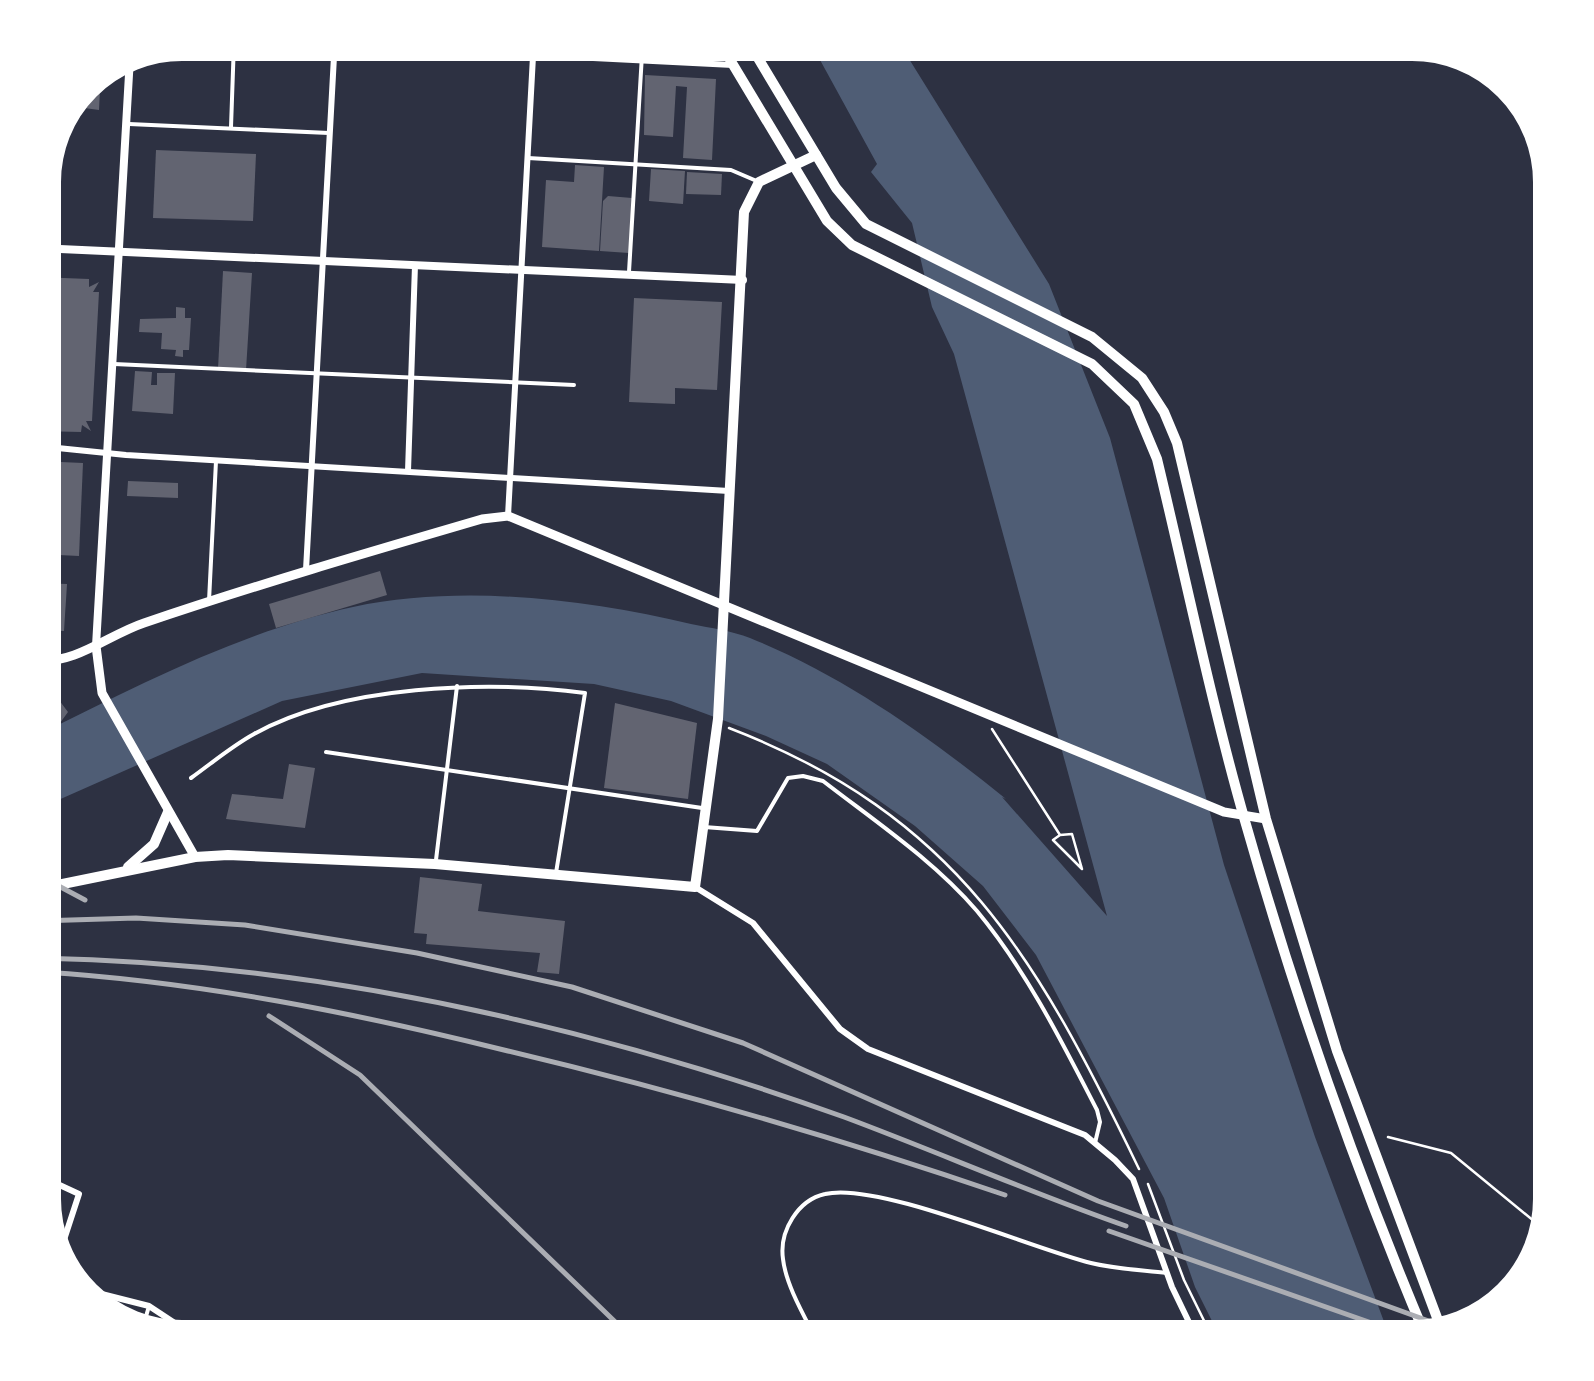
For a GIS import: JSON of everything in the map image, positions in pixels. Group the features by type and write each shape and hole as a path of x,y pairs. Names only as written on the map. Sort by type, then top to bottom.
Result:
{"main road":[{"path":"728,55 812,204 852,245 1092,364 1134,404 1153,445 1244,818 1307,1025 1372,1210 1421,1325"},
{"path":"756,55 816,155 866,224 903,246 1092,337 1142,378 1164,412 1177,444 1266,819 1337,1050 1439,1323"},
{"path":"55,885 195,857 436,864 555,878 695,887 718,721 744,212 759,182 816,155"},
{"path":"55,662 131,627 209,601 482,519 508,516 1224,812 1266,819"},
{"path":"96,646 102,694 195,857"},
{"path":"124,871 154,844 168,812"}],"street":[{"path":"306,570 334,55"},
{"path":"508,516 533,55"},
{"path":"551,55 734,65"},
{"path":"96,646 129,67"},
{"path":"55,249 743,280"},
{"path":"408,471 415,265"},
{"path":"55,447 729,491"},
{"path":"695,887 753,923 840,1030 868,1049 1084,1136 1095,1144 1133,1180 1191,1326"},
{"path":"55,1183 79,1194 63,1242"},
{"path":"97,1293 149,1306 178,1326"}],"lane":[{"path":"231,128 233,55"},
{"path":"629,275 642,55"},
{"path":"126,124 329,133"},
{"path":"528,158 731,170 759,182"},
{"path":"114,364 574,385"},
{"path":"209,601 216,460"},
{"path":"436,864 457,686"},
{"path":"191,778 254,734 286,719 401,693 457,686 528,686 585,694 567,784 555,878"},
{"path":"326,752 448,772 567,784 707,808"},
{"path":"704,827 758,831 788,778 803,776 823,782 933,866 978,912 1032,990 1097,1110 1100,1122 1095,1144"},
{"path":"810,1326 782,1260 784,1238 796,1209 825,1194 857,1194 944,1216 1090,1263 1168,1273"},
{"path":"145,1320 149,1306"}],"path":[{"path":"984,714 1060,836"},
{"path":"718,721 827,771 884,810 984,900 1034,970 1082,1054 1155,1196 1184,1280 1206,1326"},
{"path":"1072,834 1082,870 1054,840 1060,836 1072,834"},
{"path":"1388,1138 1451,1153 1537,1224"}],"water":[{"path":"817,55 907,55 1049,284 1110,438 1224,865 1315,1137 1386,1326 1214,1326 1195,1287 1164,1198 1036,955 983,886 915,826 827,764 766,736 671,701 594,684 422,673 282,701 55,801 55,727 153,679 271,630 353,607 437,596 523,597 650,615 721,630 819,670 916,730 1006,799 1002,797 1107,916 954,354 932,307 912,223 871,172 877,164"}],"building":[{"path":"645,75 716,79 712,160 683,158 687,87 676,86 673,137 644,135"},
{"path":"100,85 99,110 80,107"},
{"path":"156,150 256,154 253,221 153,218"},
{"path":"575,165 604,167 599,251 542,247 546,180 574,182"},
{"path":"651,169 685,171 683,204 649,201"},
{"path":"687,172 722,174 721,195 686,194"},
{"path":"608,196 632,198 629,253 600,251 603,201"},
{"path":"223,271 252,273 246,370 218,369"},
{"path":"55,278 89,279 89,287 99,282 93,292 99,292 92,421 86,421 91,431 82,425 81,432 55,431"},
{"path":"634,298 722,302 717,390 675,388 675,404 629,402"},
{"path":"176,307 185,308 185,318 191,318 189,350 183,350 183,357 175,356 176,350 161,349 162,333 139,332 140,319 176,318"},
{"path":"135,371 152,372 151,385 157,385 157,373 175,373 173,414 132,411"},
{"path":"55,462 83,463 79,556 55,555"},
{"path":"128,481 178,483 178,498 127,496"},
{"path":"380,571 387,595 276,628 269,604"},
{"path":"55,584 67,584 64,631 55,631"},
{"path":"55,685 61,686 59,700 68,712 60,723 55,723"},
{"path":"615,703 697,723 688,799 604,788"},
{"path":"289,764 315,768 305,828 226,819 232,794 283,799"},
{"path":"420,877 482,884 478,911 565,921 559,974 537,972 540,953 426,944 427,934 414,933"}],"railway":[{"path":"55,884 85,900"},
{"path":"55,920 136,918 245,925 417,953 572,987 743,1043 1098,1201 1437,1324"},
{"path":"55,959 141,962 346,986 548,1027 648,1054 844,1117 1126,1226"},
{"path":"55,973 219,991 451,1037 758,1117 1005,1195"},
{"path":"269,1016 360,1075 619,1326"},
{"path":"1109,1231 1380,1326"}]}
